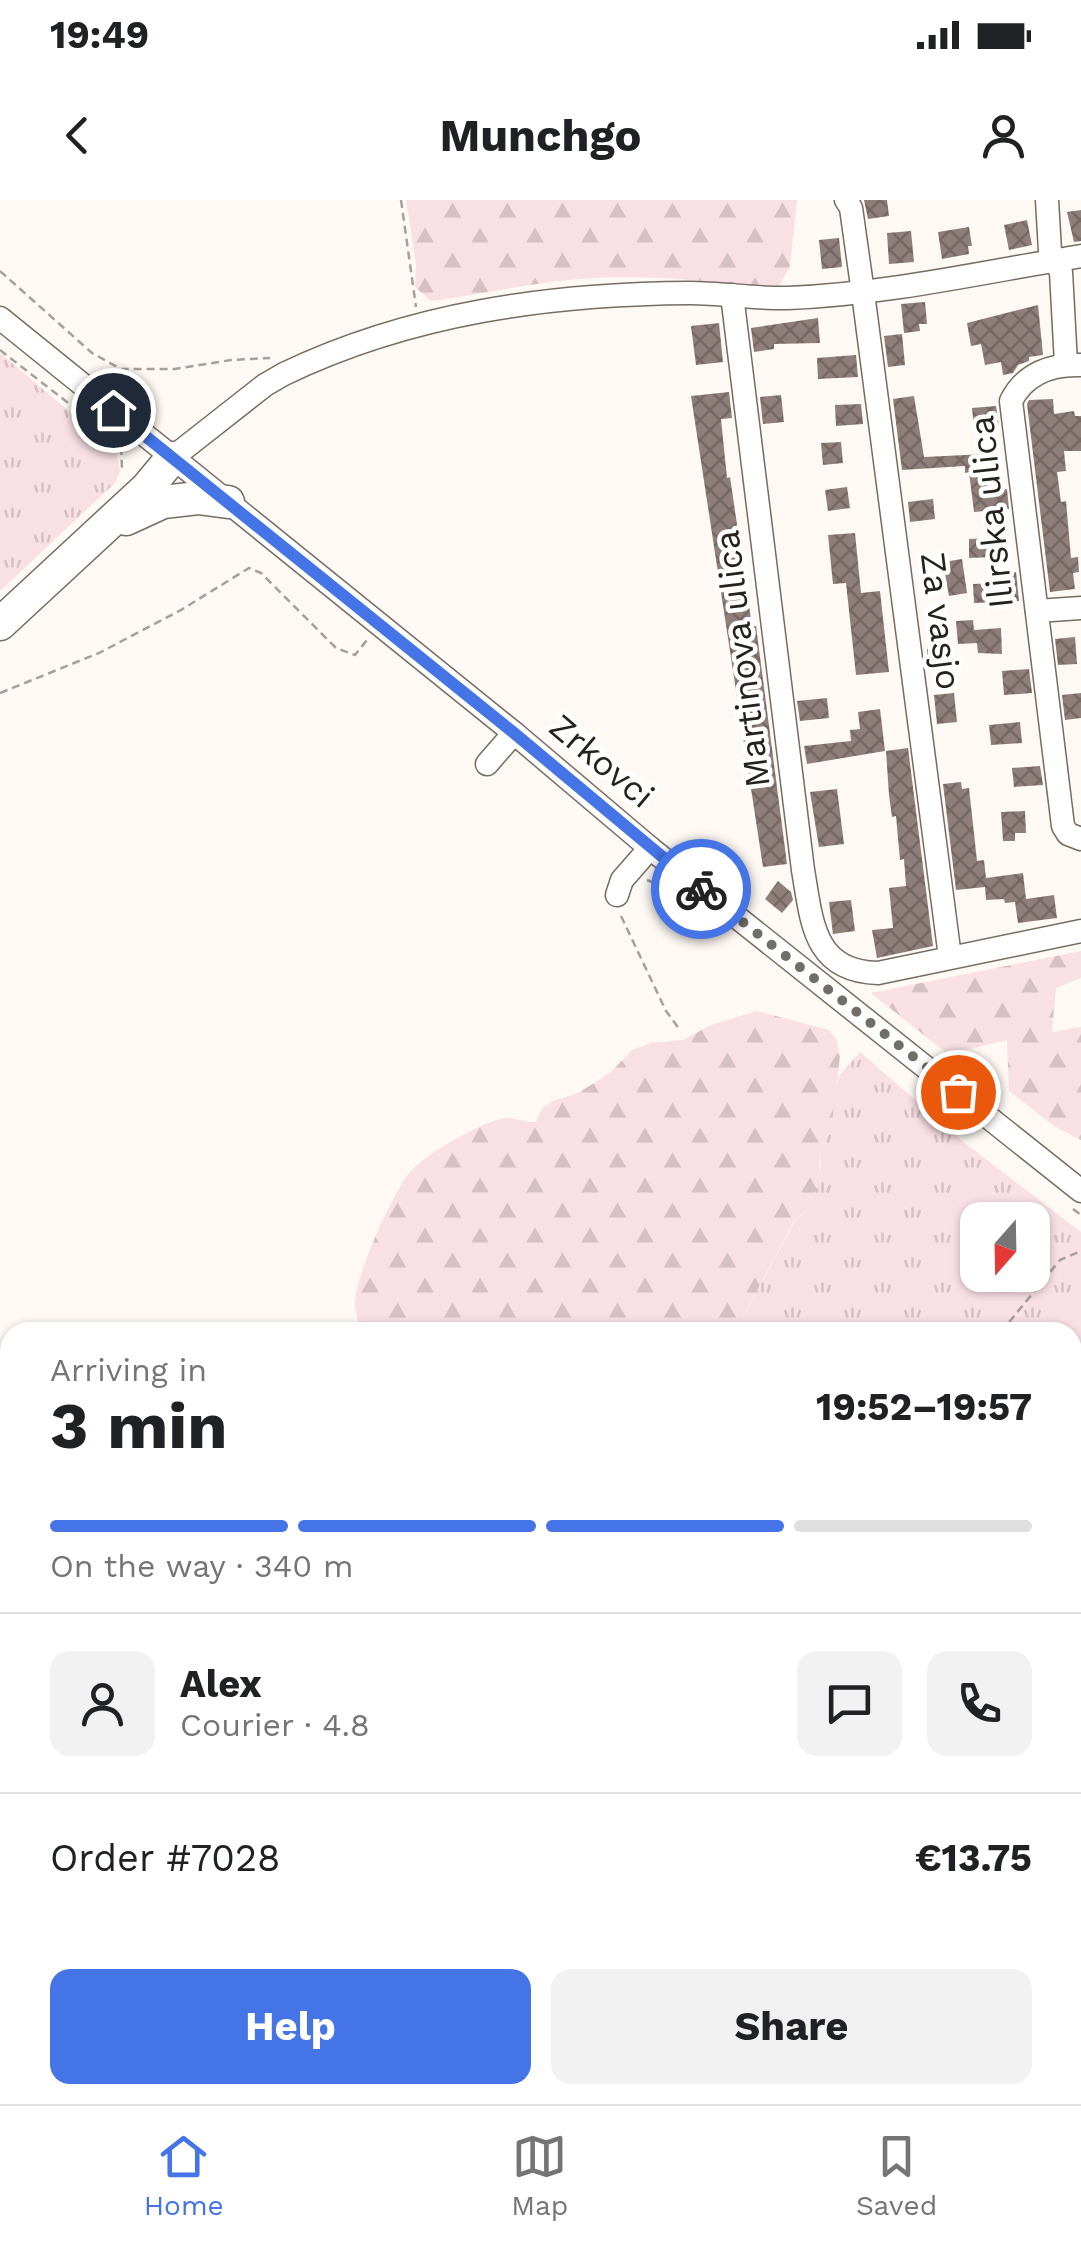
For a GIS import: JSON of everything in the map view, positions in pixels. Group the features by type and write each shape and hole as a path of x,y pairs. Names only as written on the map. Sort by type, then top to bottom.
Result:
{"highway":[{"path":"0,624 147,488 172,458"},
{"path":"0,602 131,476 172,458"},
{"path":"112,520 133,518 163,502 198,498 228,502"}],"street":[{"name":"Za vasjo","path":"846,200 851,208 863,293 950,958"},
{"name":"Ilirska ulica","path":"1047,200 1050,251 1061,272 1073,365 1050,366 1021,387 1011,401 1063,826 1068,834 1081,839"},
{"path":"172,458 265,384 418,324 504,306 582,298 696,293 784,298 863,293 1081,256"},
{"name":"Martinova ulica","path":"732,295 803,870 817,941 834,960 855,972 878,973 950,958"},
{"name":"Zrkovci","path":"0,318 514,733 650,848 1081,1192"},
{"path":"1037,611 1081,608"},
{"path":"487,764 514,733"},
{"path":"617,896 622,880 650,848"},
{"path":"950,958 1081,930"}],"path":[{"path":"401,200 418,324"},
{"path":"0,272 110,365 141,370 175,369 267,356 284,374"},
{"path":"0,350 122,444 122,469"},
{"path":"0,692 99,652 182,610 249,568 261,573 336,648 347,654 355,655 380,625"},
{"path":"617,896 619,912 646,972 680,1030"},
{"path":"1009,1322 1060,1260 1081,1250"}],"green space":[{"path":"406,200 797,200 790,266 778,288 615,277 552,282 431,301 415,287 416,264"},
{"path":"0,353 116,451 120,471 116,482 0,591"},
{"path":"1081,951 1081,978 1056,988 1052,1032 1081,1027 1081,1140 1054,1126 1009,1091 1007,1040 948,1054 871,993"},
{"path":"757,1011 829,1030 840,1056 831,1131 820,1152 819,1183 808,1209 794,1221 740,1322 358,1322 357,1288 369,1254 394,1198 417,1165 455,1139 495,1120 536,1122 542,1108 578,1093 610,1073 632,1050 651,1043 683,1040 711,1025"},
{"path":"860,1052 966,1144 1042,1202 960,1202 960,1292 1050,1292 1050,1208 1081,1232 1081,1322 740,1322 795,1221 808,1209 821,1167 820,1152 831,1131 839,1076"}],"building":[{"path":"864,200 887,200 889,216 868,219"},
{"path":"1081,210 1081,241 1074,242 1067,212"},
{"path":"1027,220 1032,245 1009,250 1004,225"},
{"path":"969,227 969,254 942,259 938,232"},
{"path":"911,231 914,262 889,264 887,233"},
{"path":"839,238 842,267 822,269 819,240"},
{"path":"925,302 927,324 919,324 920,331 904,333 901,304"},
{"path":"1038,305 1043,355 1029,357 1013,373 1003,375 1001,362 985,365 981,344 971,346 967,323"},
{"path":"818,318 820,343 774,344 774,349 754,352 751,328"},
{"path":"719,323 723,362 696,365 691,326"},
{"path":"902,334 905,365 888,367 884,336"},
{"path":"856,355 858,377 818,379 817,358"},
{"path":"729,392 732,418 721,419 727,478 730,477 752,626 756,626 787,864 763,867 691,396"},
{"path":"781,395 784,422 763,424 760,397"},
{"path":"914,396 924,457 986,454 987,491 1007,489 1009,509 974,512 965,466 902,470 893,399"},
{"path":"1053,399 1054,414 1074,411 1075,416 1081,416 1081,451 1064,451 1066,471 1057,472 1061,502 1066,501 1071,558 1078,557 1079,572 1073,573 1075,589 1050,592 1027,404 1029,400"},
{"path":"861,404 863,424 836,426 835,405"},
{"path":"996,406 999,426 974,429 972,408"},
{"path":"841,442 843,463 823,465 821,443"},
{"path":"847,487 850,508 828,511 825,490"},
{"path":"933,499 935,519 910,522 908,502"},
{"path":"855,533 861,593 880,591 889,672 856,675 846,583 833,584 828,535"},
{"path":"990,538 991,557 969,558 969,539"},
{"path":"962,559 967,593 949,596 943,562"},
{"path":"1016,572 1019,601 974,603 973,584 996,583 995,575"},
{"path":"973,620 974,630 1001,628 1002,654 978,653 977,643 958,644 956,621"},
{"path":"1075,637 1077,664 1058,665 1055,639"},
{"path":"951,647 953,669 929,671 927,649"},
{"path":"1029,669 1032,693 1004,695 1002,671"},
{"path":"954,693 957,722 937,724 934,695"},
{"path":"1081,693 1081,718 1065,720 1062,695"},
{"path":"827,698 829,718 800,721 797,701"},
{"path":"880,709 885,751 807,764 804,746 851,741 850,730 860,729 858,712"},
{"path":"1020,722 1022,743 991,745 989,725"},
{"path":"908,748 933,946 877,958 872,930 893,928 889,888 906,886 896,816 892,817 886,751"},
{"path":"1040,766 1043,785 1014,787 1012,768"},
{"path":"961,782 962,789 969,788 977,861 984,860 986,878 1023,873 1026,899 1054,895 1057,918 1018,923 1015,902 986,900 985,887 956,890 943,784"},
{"path":"837,789 844,844 819,847 810,792"},
{"path":"1025,811 1026,833 1015,833 1015,841 1003,841 1001,812"},
{"path":"778,881 791,892 793,900 782,913 765,899"},
{"path":"851,900 855,931 833,934 829,902"}],"way so far":[{"path":"701,889 958,1092"}],"route":[{"path":"113,410 701,889"}]}
